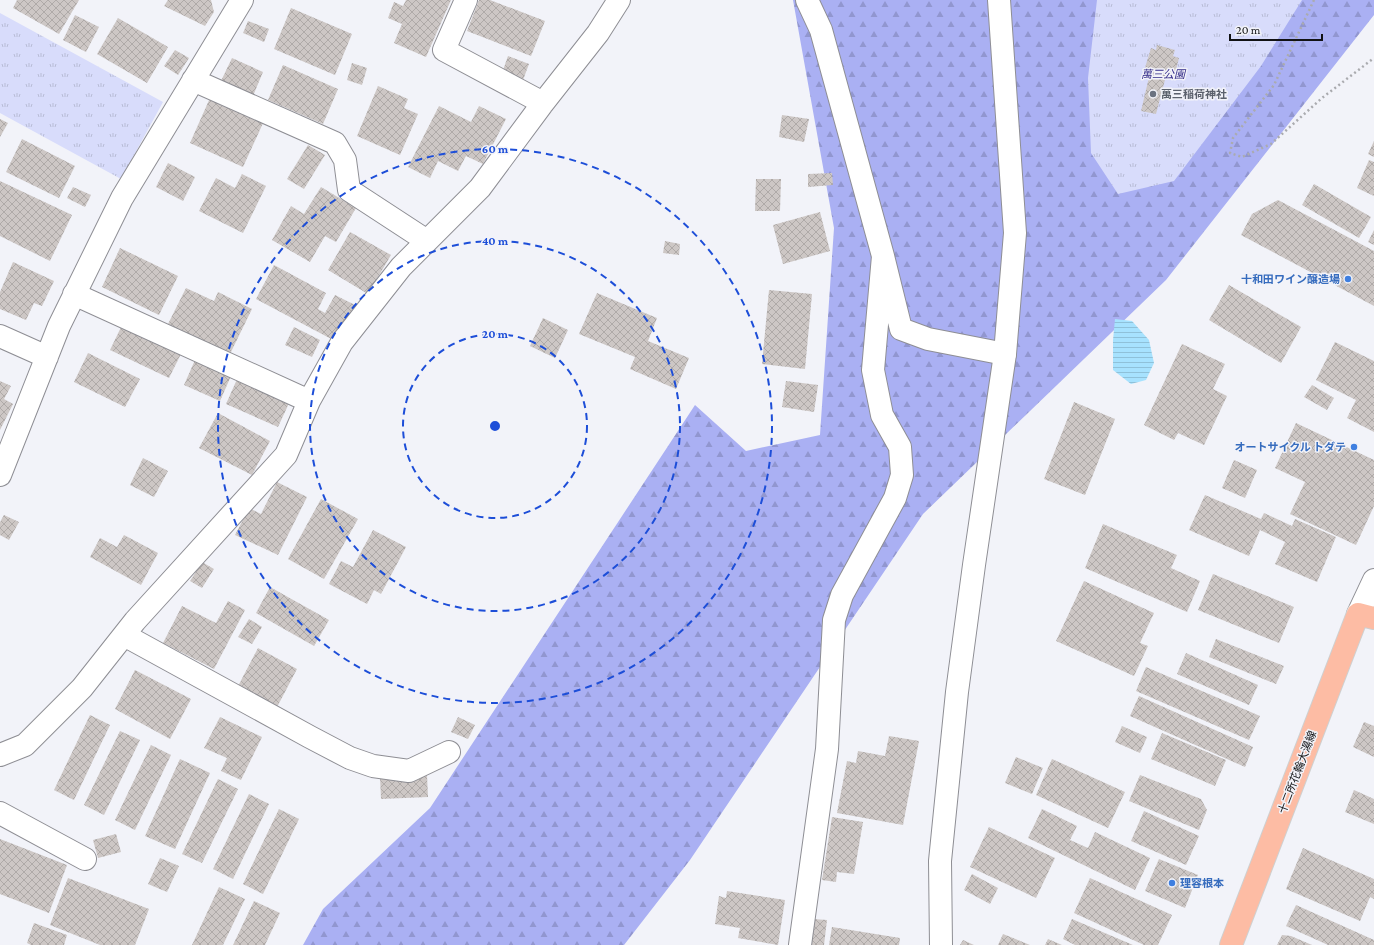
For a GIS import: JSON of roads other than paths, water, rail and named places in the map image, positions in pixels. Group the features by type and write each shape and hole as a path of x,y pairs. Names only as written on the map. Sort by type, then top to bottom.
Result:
{"main road":[{"name":"十二所花輪大湯線","path":"1231,945 1366,616"}],"street":[{"path":"0,475 5,445 47,357 74,294 122,198 242,0"},
{"path":"466,0 444,50 543,103"},
{"path":"0,755 25,745 82,688 135,621 215,531 286,456 309,400 342,342 401,267 480,188 543,103 598,33 619,0"},
{"path":"807,0 820,30 883,256 901,329 928,339 1005,354"},
{"path":"941,945 940,861 957,692 1005,354 1015,233 999,0"},
{"path":"193,80 335,143 345,160 348,190 427,241"},
{"path":"800,945 828,749 834,620 842,595 895,498 902,475 900,446 882,415 873,370 883,256"},
{"path":"74,294 309,400"},
{"path":"0,336 47,357"},
{"path":"1366,616 1374,580"},
{"path":"124,635 350,758 373,766 409,771 449,752"},
{"path":"0,813 85,859"}],"place":[{"name":"萬三稲荷神社","path":"1153,94"},
{"name":"十和田ワイン醸造場","path":"1348,279"},
{"name":"オートサイクル トダテ","path":"1354,447"},
{"name":"理容根本","path":"1172,883"}],"park label":[{"name":"萬三公園","path":"1163,74"}]}
